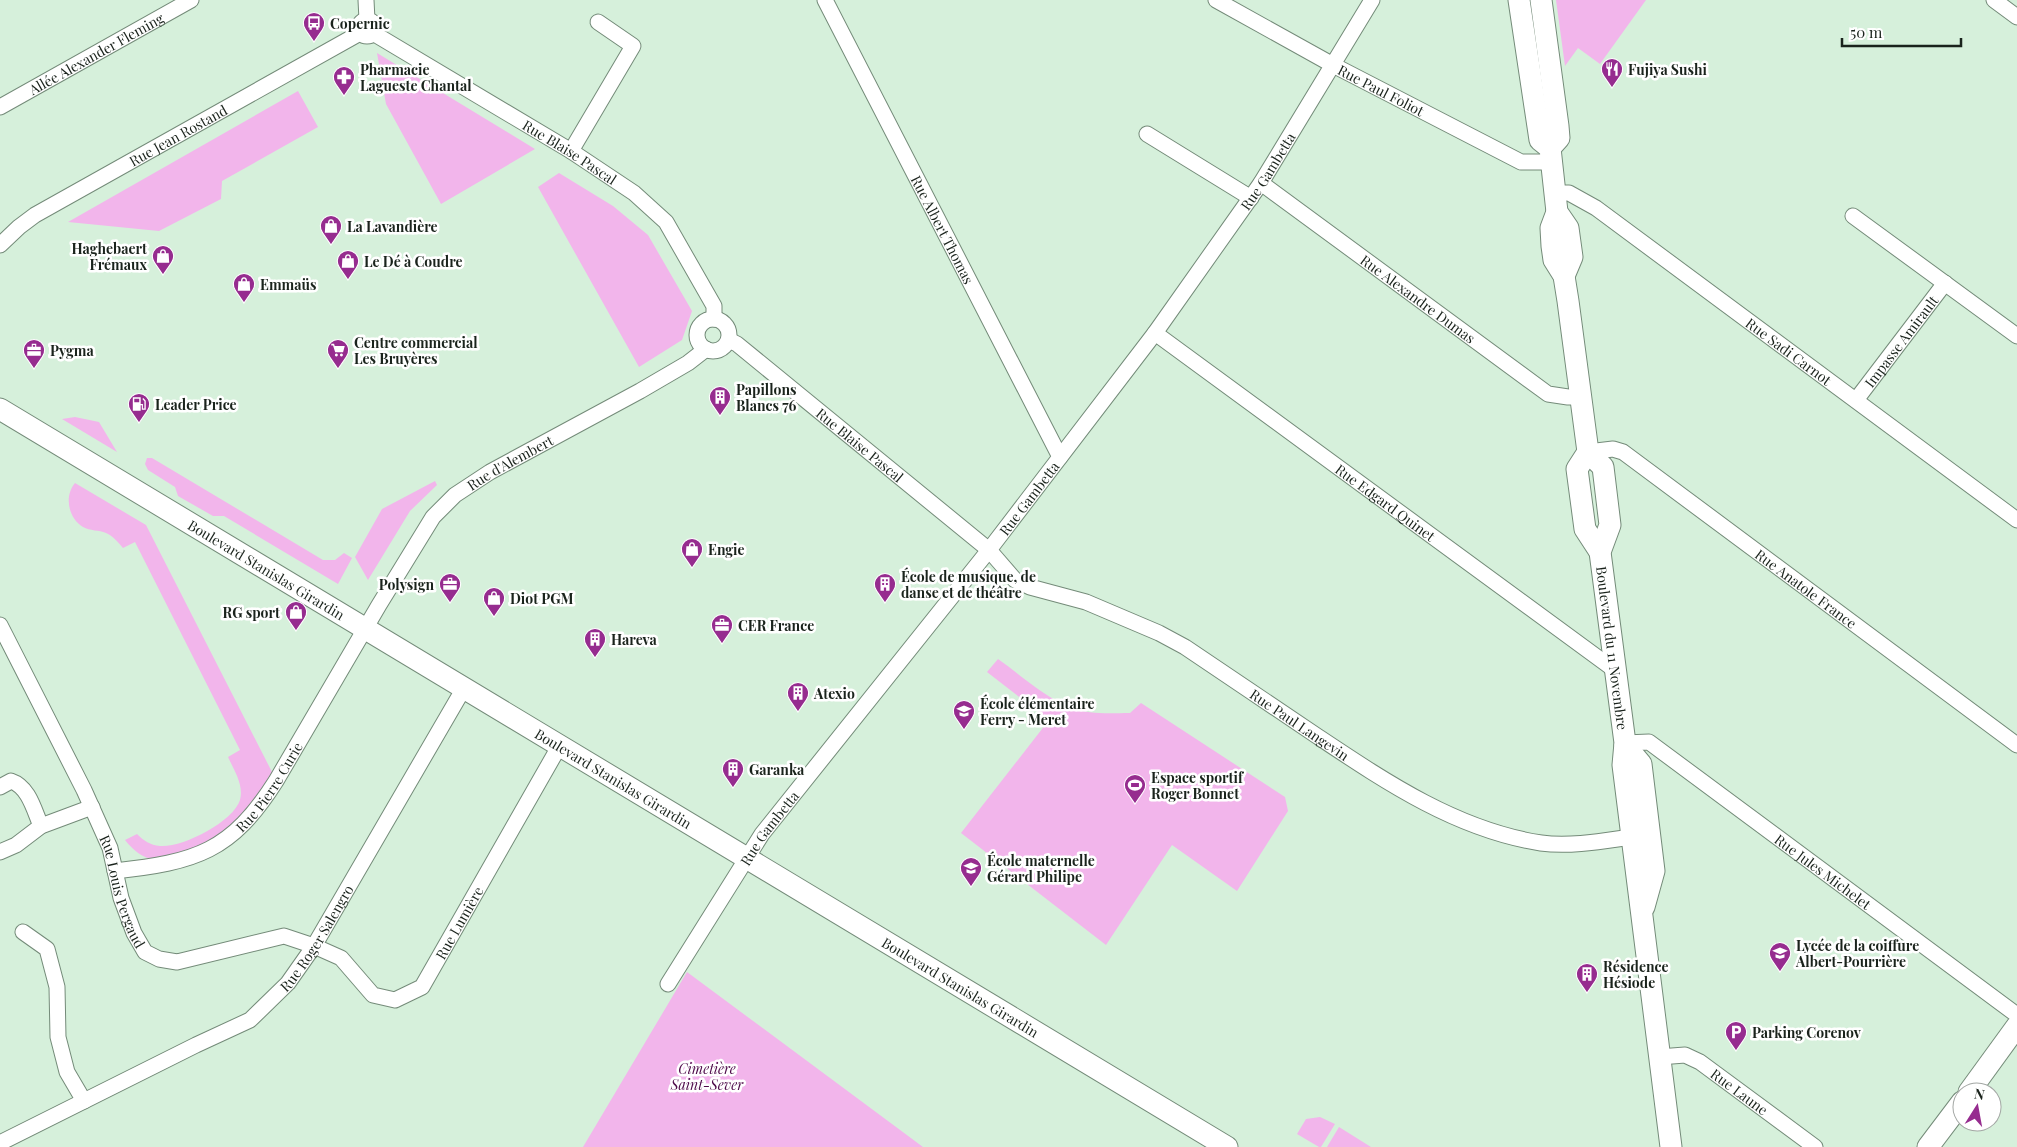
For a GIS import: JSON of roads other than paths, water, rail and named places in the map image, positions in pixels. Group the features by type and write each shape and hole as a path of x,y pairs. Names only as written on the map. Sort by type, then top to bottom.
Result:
{"main road":[{"path":"1519,0 1540,140 1551,155 1556,203 1551,228 1552,246 1554,260 1564,276 1588,452"},
{"path":"1541,0 1559,138 1551,155"},
{"name":"Boulevard Stanislas Girardin","path":"0,409 1228,1147"},
{"name":"Boulevard du 11 Novembre","path":"1588,452 1603,467 1610,525 1600,552 1625,744 1623,765 1671,1147"},
{"name":"Boulevard du 11 Novembre","path":"1625,744 1641,764 1654,871 1643,913"},
{"path":"1976,1082 2017,1026"},
{"path":"1928,1147 1952,1115"}],"street":[{"name":"Allée Alexander Fleming","path":"0,107 191,0"},
{"path":"366,0 367,29"},
{"name":"Rue Albert Thomas","path":"825,0 1060,457"},
{"name":"Rue Paul Foliot","path":"1216,0 1333,65 1521,162 1551,155"},
{"name":"Rue Gambetta","path":"668,984 762,834 988,550 1155,333 1261,184 1372,0"},
{"path":"1994,0 2017,17"},
{"path":"570,151 633,46 598,22"},
{"name":"Rue Blaise Pascal","path":"367,29 570,151 634,193 666,222 714,306 714,319"},
{"name":"Rue Jean Rostand","path":"0,245 35,214 367,29"},
{"path":"1147,134 1251,198"},
{"name":"Rue Alexandre Dumas","path":"1261,184 1548,394 1581,397"},
{"name":"Rue Sadi Carnot","path":"1556,203 1569,193 1596,208 2017,520"},
{"name":"Impasse Amirault","path":"1853,216 2017,336"},
{"name":"Impasse Amirault","path":"1856,400 1945,283"},
{"path":"714,319 723,322 729,330 728,340 722,348 717,350 706,349 699,342 698,331 704,322 714,319"},
{"name":"Rue Edgard Quinet","path":"1155,333 1616,671"},
{"name":"Rue Blaise Pascal","path":"728,340 737,344 988,550"},
{"name":"Rue d'Alembert","path":"365,628 433,517 455,496 490,472 640,391 688,363 706,349"},
{"name":"Rue Anatole France","path":"1588,452 1613,449 1623,452 2017,746"},
{"name":"Rue Paul Langevin","path":"988,550 1015,580 1030,587 1086,602 1158,633 1184,647 1377,776 1432,807 1478,826 1542,843 1564,844 1632,837"},
{"name":"Rue Louis Pergaud","path":"0,625 92,807 110,848 121,898 134,933 145,952 159,959 177,962 284,936 314,946"},
{"name":"Rue Pierre Curie","path":"115,871 179,862 213,848 240,829 263,802 365,628"},
{"name":"Rue Roger Salengro","path":"0,1143 250,1020 288,983 314,946 464,688"},
{"name":"Rue Jules Michelet","path":"1625,744 1649,742 2017,1015"},
{"name":"Rue Lumière","path":"314,946 341,958 372,995 395,1000 422,987 560,745"},
{"path":"0,787 11,781 19,784 25,791 41,826"},
{"path":"0,852 16,844 41,826 92,807"},
{"path":"23,932 46,949 57,987 58,1037 67,1072 84,1101"},
{"name":"Rue Laune","path":"1659,1057 1685,1055 1700,1062 1815,1147"}],"place":[{"name":"Copernic","path":"314,42"},
{"name":"Fujiya Sushi","path":"1612,88"},
{"name":"Pharmacie Lagueste Chantal","path":"344,96"},
{"name":"La Lavandière","path":"331,245"},
{"name":"Haghebaert Frémaux","path":"163,275"},
{"name":"Le Dé à Coudre","path":"348,280"},
{"name":"Emmaüs","path":"244,303"},
{"name":"Pygma","path":"34,369"},
{"name":"Centre commercial Les Bruyères","path":"338,369"},
{"name":"Papillons Blancs 76","path":"720,416"},
{"name":"Leader Price","path":"139,423"},
{"name":"Engie","path":"692,568"},
{"name":"Polysign","path":"450,603"},
{"name":"École de musique, de danse et de théâtre","path":"885,603"},
{"name":"Diot PGM","path":"494,617"},
{"name":"RG sport","path":"296,631"},
{"name":"CER France","path":"722,644"},
{"name":"Hareva","path":"595,658"},
{"name":"Atexio","path":"798,712"},
{"name":"École élémentaire Ferry - Meret","path":"964,730"},
{"name":"Garanka","path":"733,788"},
{"name":"Espace sportif Roger Bonnet","path":"1135,804"},
{"name":"École maternelle Gérard Philipe","path":"971,887"},
{"name":"Lycée de la coiffure Albert-Pourrière","path":"1780,972"},
{"name":"Résidence Hésiode","path":"1587,993"},
{"name":"Parking Corenov","path":"1736,1051"}],"park label":[{"name":"Cimetière Saint-Sever","path":"707,1076"}]}
